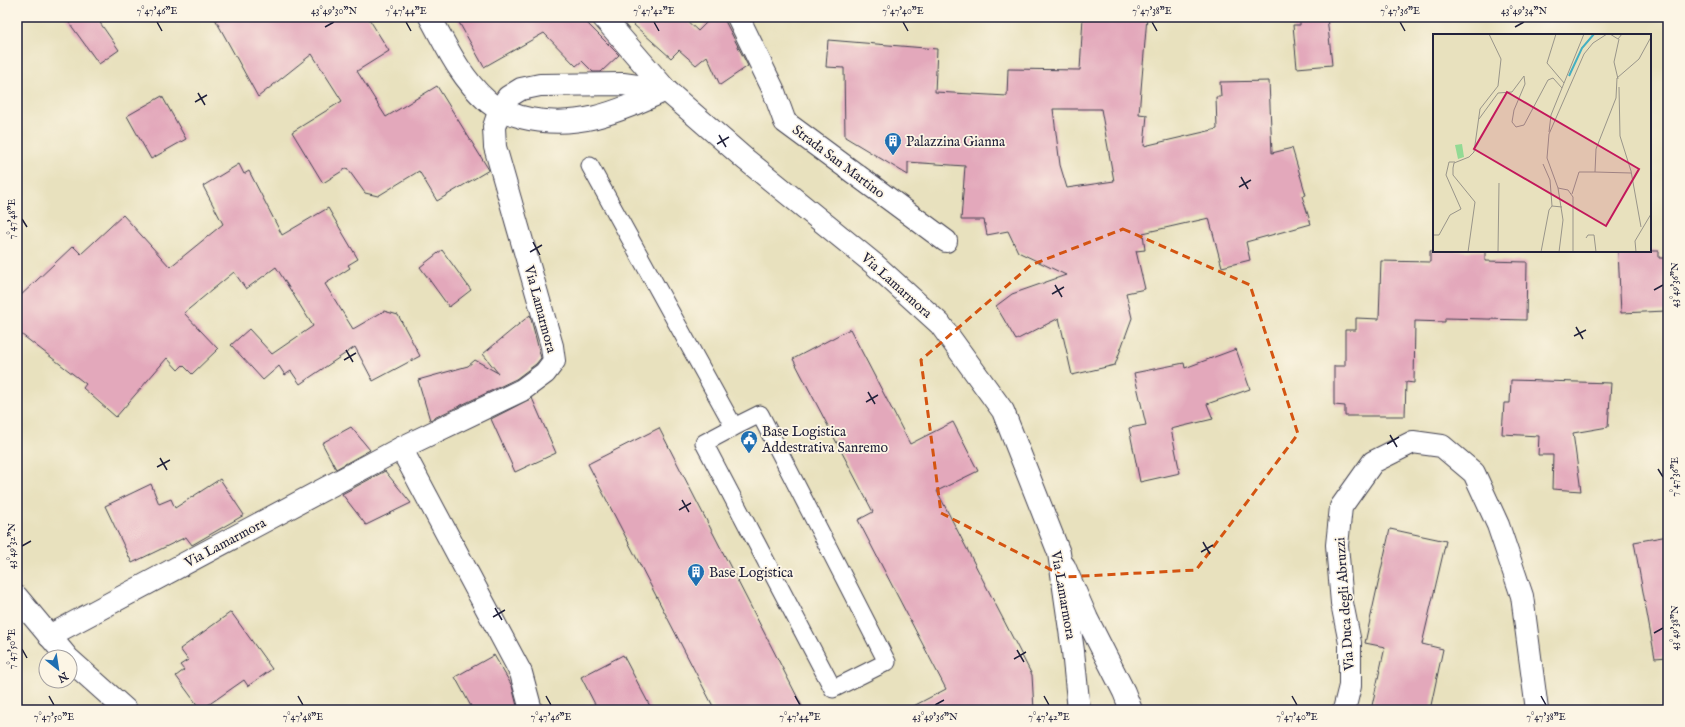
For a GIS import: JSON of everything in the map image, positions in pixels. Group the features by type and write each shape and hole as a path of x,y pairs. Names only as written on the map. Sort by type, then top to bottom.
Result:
{"street":[{"path":"430,17 464,74 486,101 500,109 532,120 566,123 591,119 620,110 666,90"},
{"name":"Via Lamarmora","path":"603,17 666,90 745,158 874,264 940,324 1002,411 1058,553 1073,651 1079,710"},
{"name":"Strada San Martino","path":"738,17 773,89 785,122 946,241"},
{"path":"500,109 508,97 521,89 540,85 623,84 666,90"},
{"name":"Via Lamarmora","path":"50,636 402,448 522,390 545,374 554,361 552,346 495,147 494,127 500,109"},
{"name":"Via Duca degli Abruzzi","path":"1344,710 1350,686 1350,644 1342,603 1337,545 1341,507 1373,462 1414,442 1442,446 1474,473 1498,525 1522,596 1537,710"},
{"path":"402,448 521,673 531,710"},
{"path":"1058,553 1087,619 1124,692 1130,710"},
{"path":"17,597 61,649"},
{"path":"78,667 126,710"}],"lane":[{"path":"590,166 734,428"},
{"path":"760,414 887,662 833,689 704,443 734,428 760,414"}],"highlighted area":[{"path":"1123,229 1250,285 1298,434 1196,570 1065,577 941,513 921,360 1031,265"}],"building":[{"path":"65,17 96,17 119,50 99,64"},
{"path":"214,17 368,17 389,51 357,71 386,117 437,86 489,170 437,201 419,171 378,196 365,193 347,168 323,183 292,132 342,101 312,54 258,97"},
{"path":"456,17 581,17 619,55 601,72 593,72 582,61 576,66 544,33 484,67"},
{"path":"625,17 683,17 698,31 712,17 723,17 748,66 720,85 707,56 696,65 679,50 671,58"},
{"path":"1083,17 1147,17 1139,114 1147,115 1144,146 1217,129 1216,97 1221,97 1220,82 1269,81 1272,153 1292,148 1306,195 1302,196 1311,224 1246,242 1250,260 1222,267 1209,218 1143,233 1145,250 1136,251 1145,289 1126,293 1132,318 1115,365 1072,375 1059,318 1016,340 996,306 1012,294 1066,275 1018,252 1008,231 987,235 984,220 961,220 965,166 908,162 908,175 845,137 844,68 826,67 828,40 937,49 935,92 1007,96 1008,69 1080,70","holes":["1053,109 1101,109 1114,181 1067,188 1060,165"]},
{"path":"1300,17 1327,17 1332,65 1297,68 1293,25 1300,25"},
{"path":"162,96 186,139 151,159 127,116"},
{"path":"239,164 244,174 249,171 282,235 328,208 358,259 348,265 350,268 325,284 353,329 384,311 398,315 420,356 373,381 355,347 300,384 291,371 285,375 279,366 263,380 231,345 249,329 272,354 313,326 276,267 246,289 234,272 184,313 218,349 192,374 183,365 178,370 167,358 116,417 83,388 86,384 17,331 17,299 73,246 81,254 123,215 170,267 223,224 203,186"},
{"path":"442,250 471,290 449,307 420,267"},
{"path":"1430,251 1433,251 1485,252 1485,261 1527,262 1526,320 1445,318 1445,322 1415,321 1414,383 1406,382 1405,416 1345,416 1345,406 1334,405 1334,366 1345,366 1345,330 1356,330 1356,318 1379,319 1381,261 1430,262"},
{"path":"1659,251 1659,258 1664,258 1666,311 1621,313 1618,252"},
{"path":"530,315 541,358 536,364 516,379 430,420 418,380 468,366 475,360 498,373 483,354"},
{"path":"850,329 910,444 953,422 978,471 937,491 1032,675 1034,710 906,710 946,689 858,520 873,512 793,359"},
{"path":"1236,349 1250,389 1207,404 1213,419 1171,429 1180,473 1140,482 1129,428 1146,425 1134,373 1184,363 1185,368"},
{"path":"1511,380 1611,383 1608,427 1573,433 1581,491 1552,489 1553,455 1538,455 1539,436 1502,434 1504,403 1510,403"},
{"path":"532,398 556,453 515,472 491,419"},
{"path":"351,427 370,450 336,469 322,443"},
{"name":"Base Logistica","path":"659,428 804,710 715,710 588,464"},
{"path":"385,471 411,503 366,525 342,494"},
{"path":"220,479 244,515 192,545 186,537 132,563 105,506 151,484 159,504 171,499 175,508"},
{"path":"1390,529 1446,541 1422,644 1443,649 1430,710 1371,710 1385,647 1365,643"},
{"path":"1668,536 1668,657 1655,658 1634,542"},
{"path":"231,612 272,669 248,686 244,680 201,710 176,676 184,670 180,665 188,660 180,649"},
{"path":"494,655 512,686 518,710 473,710 455,677"},
{"path":"623,655 652,710 598,710 581,677"}],"place":[{"name":"Palazzina Gianna","path":"893,156"},
{"name":"Base Logistica Addestrativa Sanremo","path":"749,454"},
{"name":"Base Logistica","path":"696,587"}]}
